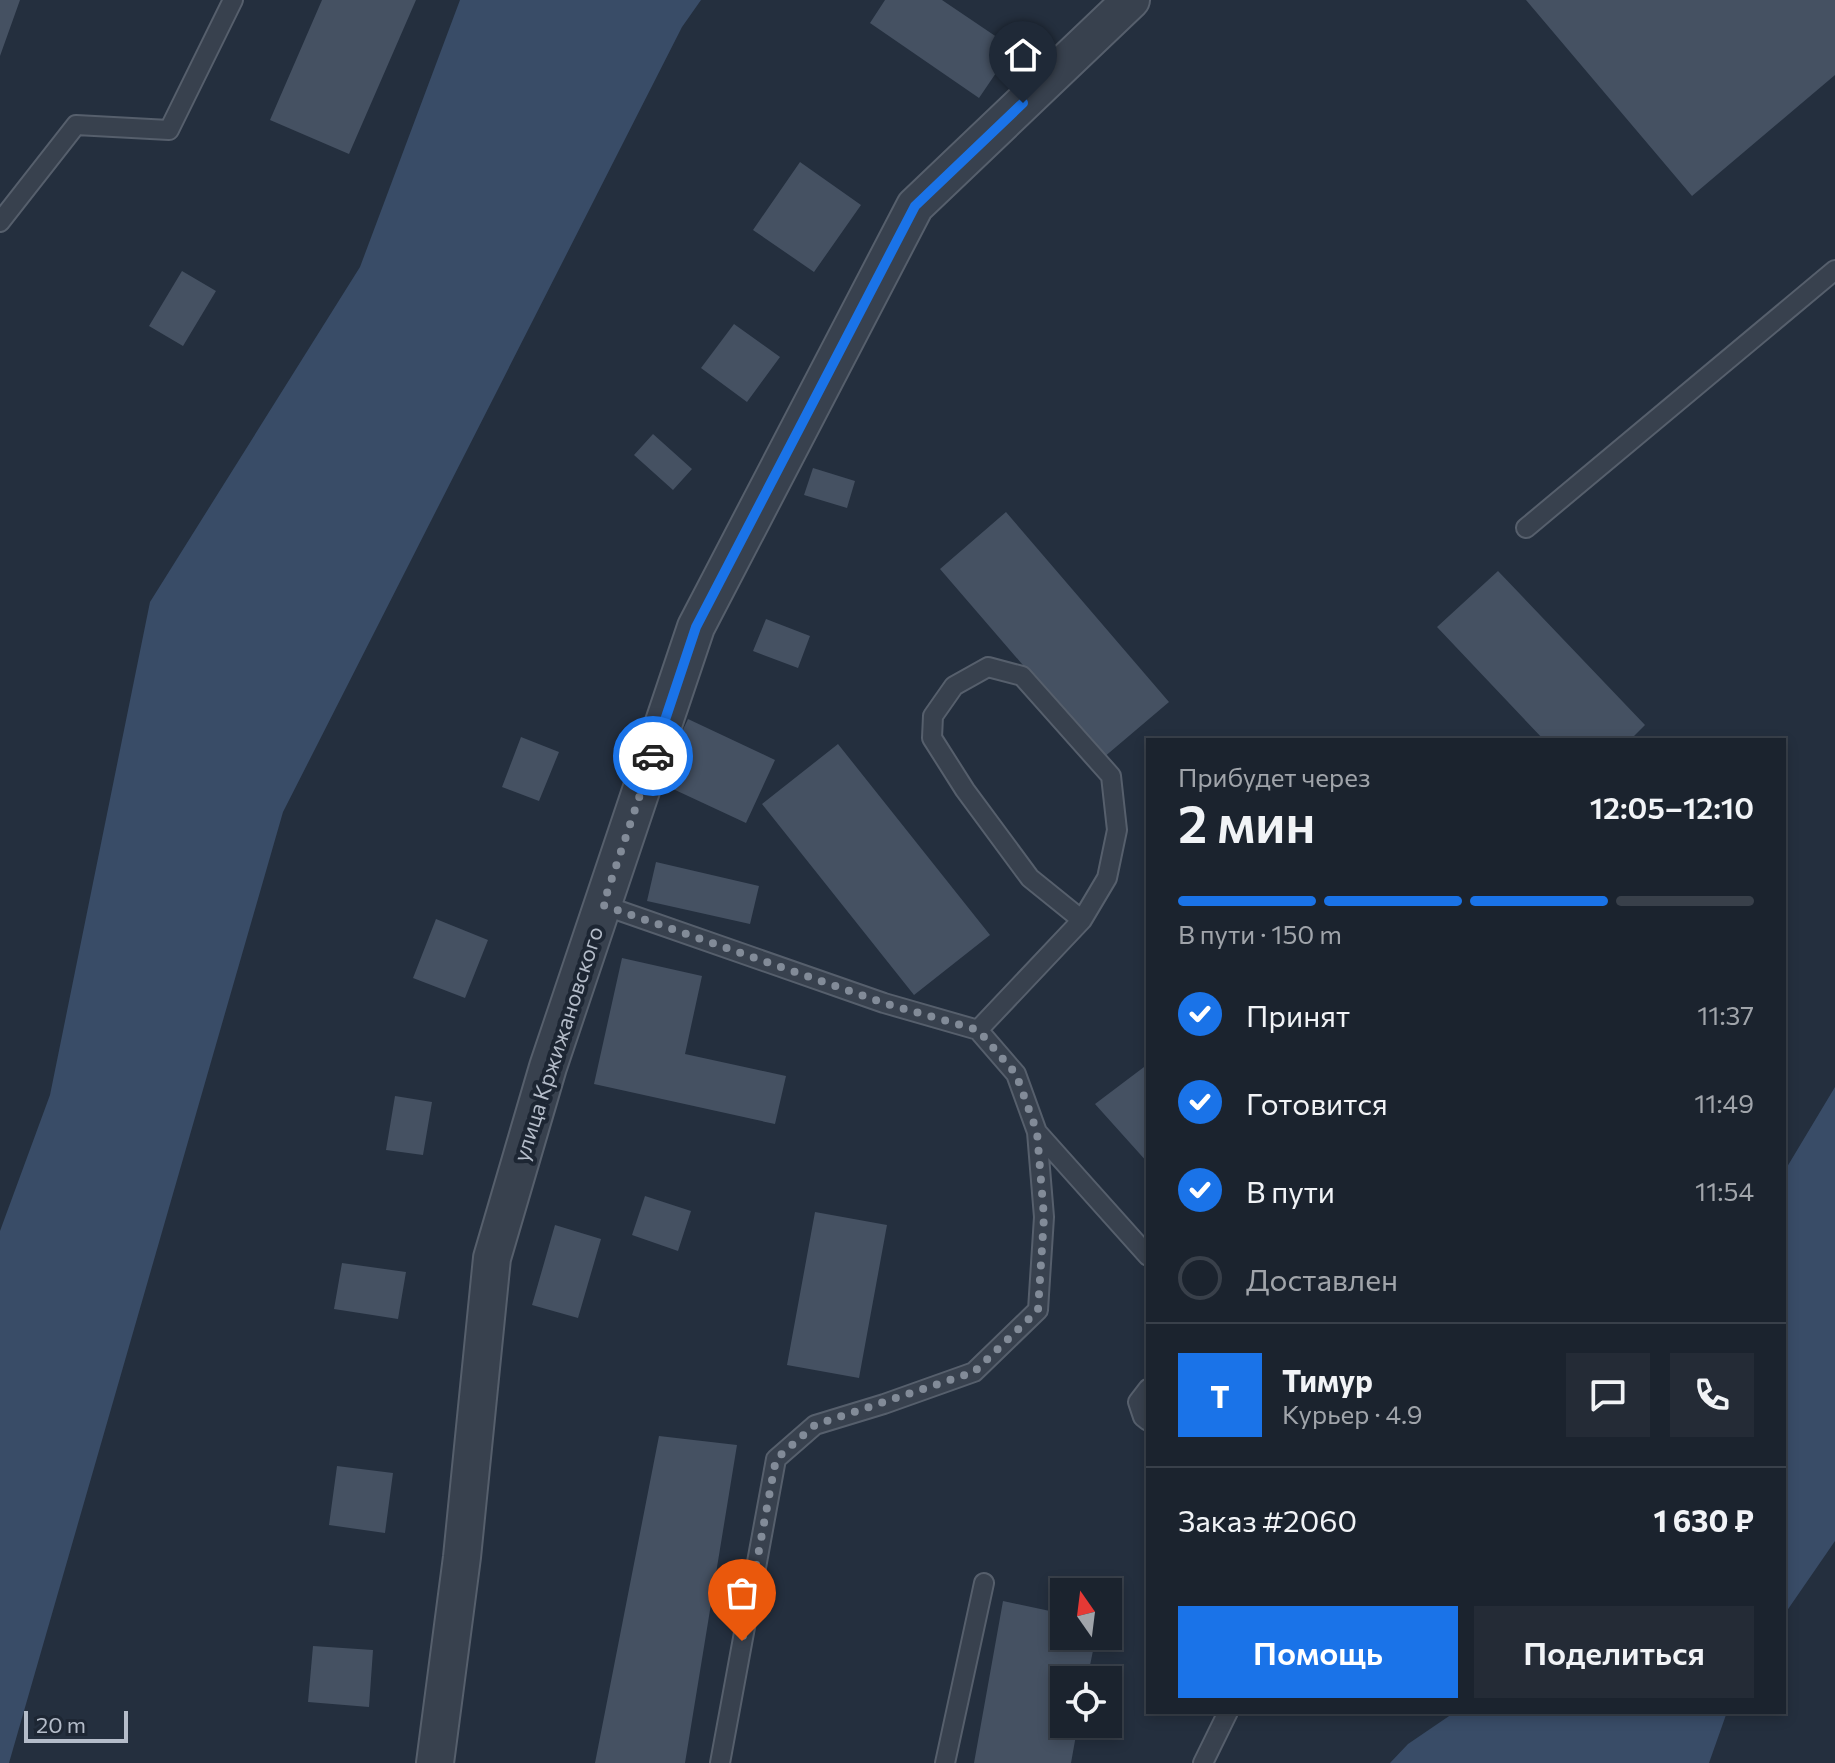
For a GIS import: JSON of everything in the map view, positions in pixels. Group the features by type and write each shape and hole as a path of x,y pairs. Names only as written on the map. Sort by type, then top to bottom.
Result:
{"street":[{"name":"улица Кржижановского","path":"435,1763 462,1557 492,1258 548,1067 696,627 915,206 1131,0"}],"lane":[{"path":"0,222 76,125 169,130 233,0"},
{"path":"1526,528 1835,270"},
{"path":"978,1030 1082,920 1107,878 1117,830 1111,776 1022,676 988,667 954,686 933,716 932,738 965,790 1030,878 1082,920"},
{"path":"603,905 884,1003 978,1030 1016,1074 1037,1132 1044,1217 1038,1310 974,1372 815,1425 776,1459 720,1763"},
{"path":"1037,1132 1146,1254"},
{"path":"1146,1392 1138,1402 1146,1419"},
{"path":"945,1763 984,1583"},
{"path":"1203,1763 1227,1714"}],"water":[{"path":"460,0 701,0 682,27 283,812 9,1763 0,1763 0,1231 50,1095 150,602 360,267"},
{"path":"1835,1087 1835,1541 1786,1612 1786,1169"},
{"path":"1452,1714 1726,1714 1709,1763 1390,1763 1408,1744"}],"building":[{"path":"0,0 20,0 0,56"},
{"path":"322,0 416,0 349,154 270,120"},
{"path":"885,0 942,0 1013,48 979,98 870,23"},
{"path":"1526,0 1835,0 1835,75 1692,196"},
{"path":"800,162 861,205 814,272 753,230"},
{"path":"182,271 216,291 183,346 149,326"},
{"path":"734,324 780,357 747,402 701,368"},
{"path":"653,434 692,469 673,490 634,455"},
{"path":"813,468 855,481 847,508 804,495"},
{"path":"1006,512 1169,702 1103,758 940,569"},
{"path":"1498,571 1645,725 1632,738 1542,738 1437,627"},
{"path":"766,619 810,636 798,668 753,651"},
{"path":"688,719 775,760 746,823 658,782"},
{"path":"521,737 559,752 539,801 502,787"},
{"path":"838,744 990,935 914,995 762,804"},
{"path":"656,862 759,886 750,924 647,901"},
{"path":"436,919 488,940 465,998 413,978"},
{"path":"622,958 702,976 685,1054 786,1076 775,1124 594,1084"},
{"path":"1146,1066 1146,1161 1095,1104"},
{"path":"395,1096 432,1102 423,1155 386,1150"},
{"path":"645,1196 691,1211 678,1251 632,1235"},
{"path":"815,1212 887,1225 859,1378 787,1365"},
{"path":"555,1225 601,1239 578,1318 532,1305"},
{"path":"342,1263 406,1272 398,1319 334,1309"},
{"path":"659,1436 737,1445 685,1763 595,1763"},
{"path":"337,1466 393,1473 385,1533 329,1525"},
{"path":"1003,1601 1050,1611 1050,1650 1093,1650 1090,1666 1050,1666 1050,1738 1075,1738 1071,1763 974,1763"},
{"path":"313,1646 373,1650 369,1707 308,1702"}],"way so far":[{"path":"653,756 603,905 884,1003 978,1030 1016,1074 1037,1132 1044,1217 1038,1310 974,1372 815,1425 776,1459 742,1641"}],"route":[{"path":"653,756 696,627 915,206 1023,103"}]}
